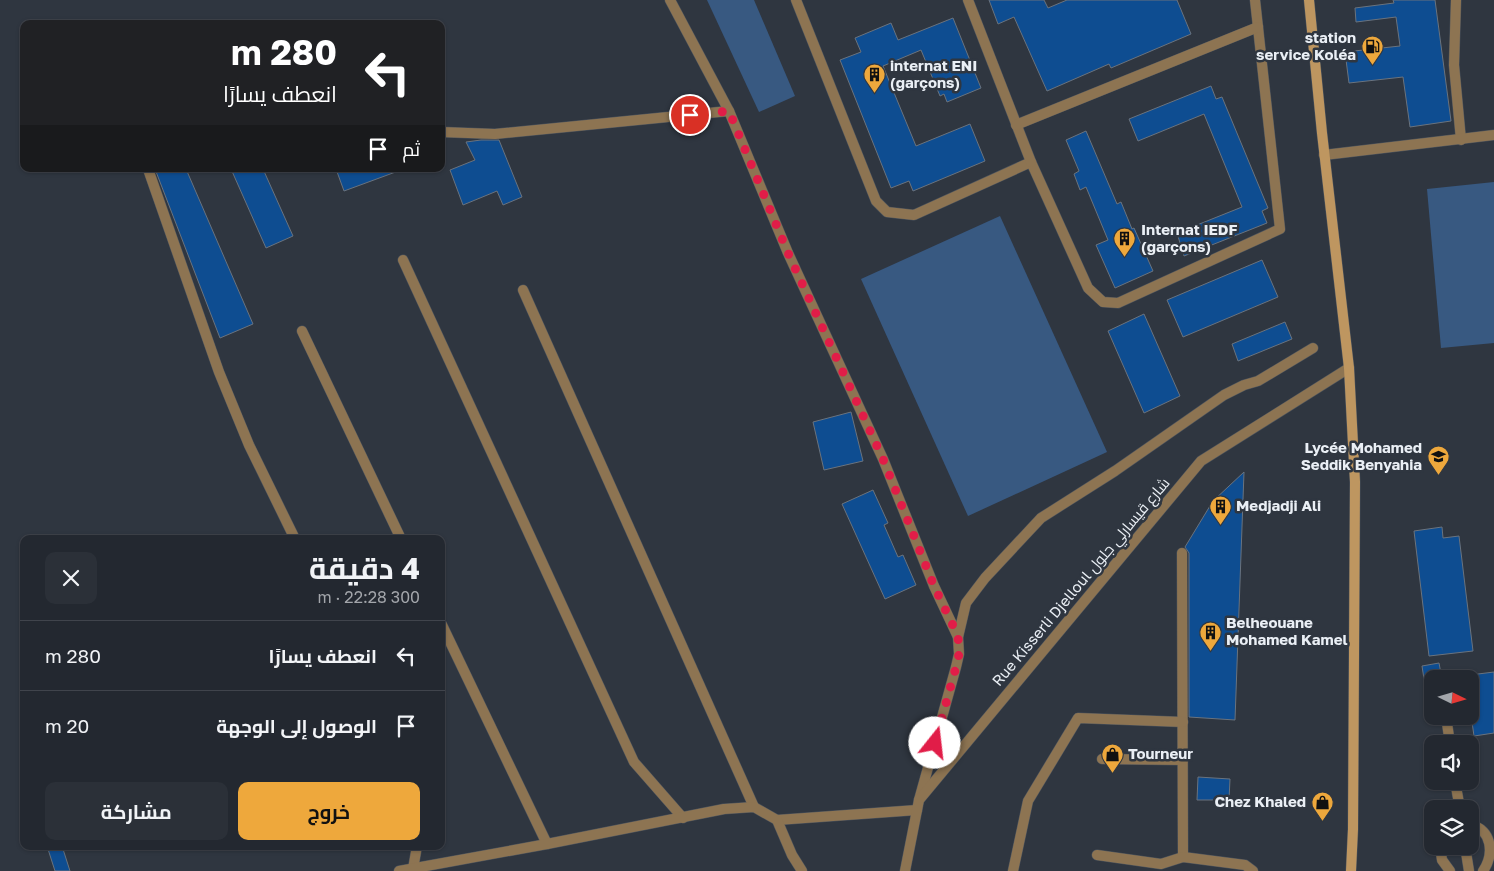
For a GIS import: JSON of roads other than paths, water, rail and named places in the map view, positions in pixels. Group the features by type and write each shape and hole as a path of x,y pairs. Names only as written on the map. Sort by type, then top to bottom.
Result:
{"main road":[{"path":"1309,0 1324,156 1349,368 1354,482 1355,571 1351,871"}],"street":[{"path":"670,0 729,111 788,253 883,459 934,586 958,636"},
{"path":"796,0 876,201 887,212 914,214 1031,162"},
{"path":"968,0 1031,162 1088,288 1103,302 1118,303 1280,228 1254,0"},
{"path":"1456,0 1454,65 1461,140"},
{"path":"1016,125 1258,27"},
{"path":"445,132 495,134 729,111"},
{"path":"1324,156 1494,135"},
{"path":"149,172 223,381 249,445 293,535"},
{"path":"403,260 634,762 683,818"},
{"path":"523,290 754,807"},
{"path":"302,331 399,535"},
{"path":"399,871 724,809 754,807 777,820 918,805 956,667 959,654 958,636 966,603 984,578 1041,518 1115,471 1224,395 1244,385 1258,381 1314,348"},
{"name":"Rue Kisserli Djelloul شارع قيسارلي جلول","path":"905,871 918,805 1201,461 1349,368"},
{"path":"1182,553 1183,857"},
{"path":"445,631 547,844"},
{"path":"1013,871 1028,801 1078,718 1182,722"},
{"path":"1102,759 1183,760"},
{"path":"777,820 792,856 802,871"},
{"path":"1479,828 1491,841 1492,857 1483,871"},
{"path":"414,869 416,850"},
{"path":"1097,855 1161,864 1183,857 1245,865 1253,871"},
{"path":"1441,855 1442,860 1450,871"},
{"path":"1466,855 1469,871"}],"place":[{"name":"station service Koléa","path":"1372,66"},
{"name":"internat ENI (garçons)","path":"874,94"},
{"name":"Internat IEDF (garçons)","path":"1125,258"},
{"name":"Lycée Mohamed Seddik Benyahia","path":"1438,476"},
{"name":"Medjadji Ali","path":"1220,525"},
{"name":"Belheouane Mohamed Kamel","path":"1210,651"},
{"name":"Tourneur","path":"1112,773"},
{"name":"Chez Khaled","path":"1322,821"}]}
